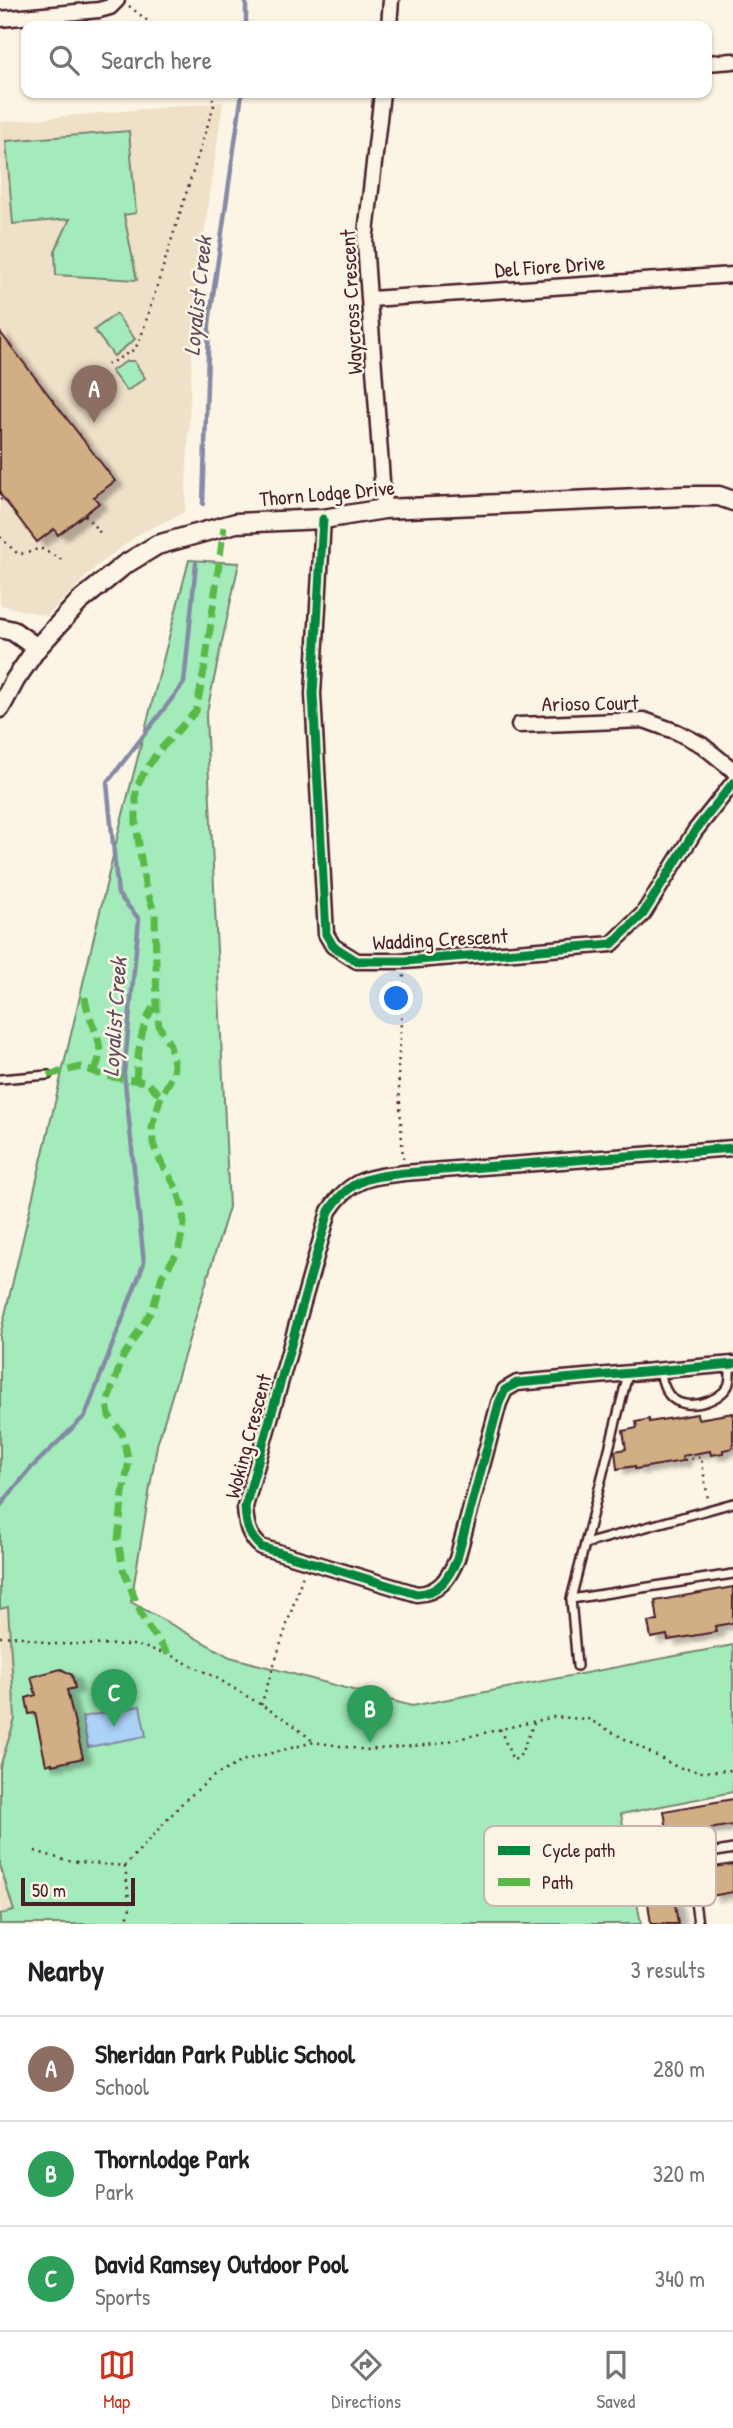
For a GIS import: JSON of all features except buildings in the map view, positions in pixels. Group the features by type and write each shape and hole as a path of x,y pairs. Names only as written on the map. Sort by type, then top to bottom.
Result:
{"street":[{"path":"0,19 99,10 110,7 119,0"},
{"path":"389,21 391,0"},
{"path":"712,63 733,61"},
{"name":"Waycross Crescent","path":"381,98 365,242 384,509"},
{"name":"Del Fiore Drive","path":"370,299 733,275"},
{"name":"Thorn Lodge Drive","path":"0,708 37,648 96,586 157,545 236,523 323,519 384,509 685,496 719,496 733,501"},
{"name":"Wadding Crescent","path":"323,519 313,694 326,934 333,946 357,961 405,961 612,944 643,914 695,831 733,783"},
{"path":"0,628 13,631 37,648"},
{"name":"Arioso Court","path":"519,726 644,720 702,745 733,770"},
{"name":"Woking Crescent","path":"731,1364 517,1382 505,1390 499,1403 457,1559 448,1579 429,1593 417,1594 261,1547 251,1538 246,1524 245,1507 329,1211 337,1199 354,1184 370,1176 733,1148"}],"lane":[{"path":"0,1079 48,1075"},
{"path":"659,1371 669,1396 689,1405 709,1401 724,1391 730,1381 731,1364"},
{"path":"577,1666 571,1598 628,1374"},
{"path":"585,1544 733,1503"},
{"path":"571,1598 733,1574"},
{"path":"696,1906 698,1924"}],"path":[{"path":"119,0 146,21"},
{"path":"107,365 135,349 141,337 214,105 213,98"},
{"path":"85,515 102,535"},
{"path":"0,537 18,554 40,548 64,561"},
{"path":"404,1173 398,1069 405,961"},
{"path":"684,1461 701,1457 710,1509"},
{"path":"261,1705 308,1561"},
{"path":"0,1637 18,1636 52,1644 136,1645 175,1657 215,1677 291,1723 314,1742"},
{"path":"126,1924 130,1907 125,1866 184,1801 214,1776 245,1760 314,1742 366,1750 436,1744 554,1717 588,1718 677,1767 702,1772 733,1770"},
{"path":"500,1729 513,1760 519,1758 535,1722"},
{"path":"36,1851 67,1861 125,1866"}],"shaded area":[{"path":"223,102 193,334 185,512 139,534 97,566 47,616 0,605 0,122"},
{"path":"8,1607 15,1719 0,1767 0,1609"},
{"path":"0,1865 14,1911 0,1914"}],"green space":[{"path":"129,131 136,213 124,215 137,280 56,275 55,251 70,219 13,224 6,141"},
{"path":"116,314 135,339 114,356 94,330"},
{"path":"127,361 134,361 145,378 127,391 111,371"},
{"path":"189,560 239,563 206,716 229,1207 157,1445 131,1602 230,1657 412,1706 733,1645 733,1792 621,1814 623,1826 484,1826 484,1906 638,1906 641,1924 0,1924 0,1914 14,1911 0,1865 0,1767 15,1719 8,1607 0,1609 0,1336 120,826"}],"water":[{"path":"140,1706 146,1736 88,1747 82,1717"}],"waterway":[{"name":"Loyalist Creek","path":"246,0 246,21"},
{"name":"Loyalist Creek","path":"203,504 209,323 241,98"},
{"name":"Loyalist Creek","path":"0,1506 31,1468 85,1416 144,1263 124,1073 139,919 118,894 107,783 184,683 196,563"}],"marked path":[{"path":"168,1654 144,1621 123,1569 118,1540 129,1461 122,1433 109,1416 107,1403 123,1357 153,1308 162,1276 178,1252 184,1224 177,1189 153,1143 152,1126 161,1096 173,1075 174,1064 170,1045 159,1026 157,1012 155,914 145,885 136,825 136,788 157,753 196,711 205,666 224,527"},
{"path":"85,997 100,1051 94,1072"},
{"path":"136,1081 143,1029 157,1001"},
{"path":"48,1075 81,1067 105,1076 147,1082 161,1096"}],"cycle path":[{"path":"323,519 313,694 326,934 333,946 357,961 405,961 612,944 643,914 695,831 733,783"},
{"path":"733,1148 404,1173 370,1178 352,1186 329,1211 245,1507 248,1529 261,1547 417,1594 431,1591 442,1584 457,1559 499,1403 505,1390 517,1383 733,1364"}],"place":[{"name":"Sheridan Park Public School","path":"94,423"},
{"name":"David Ramsey Outdoor Pool","path":"114,1727"},
{"name":"Thornlodge Park","path":"370,1743"}]}
